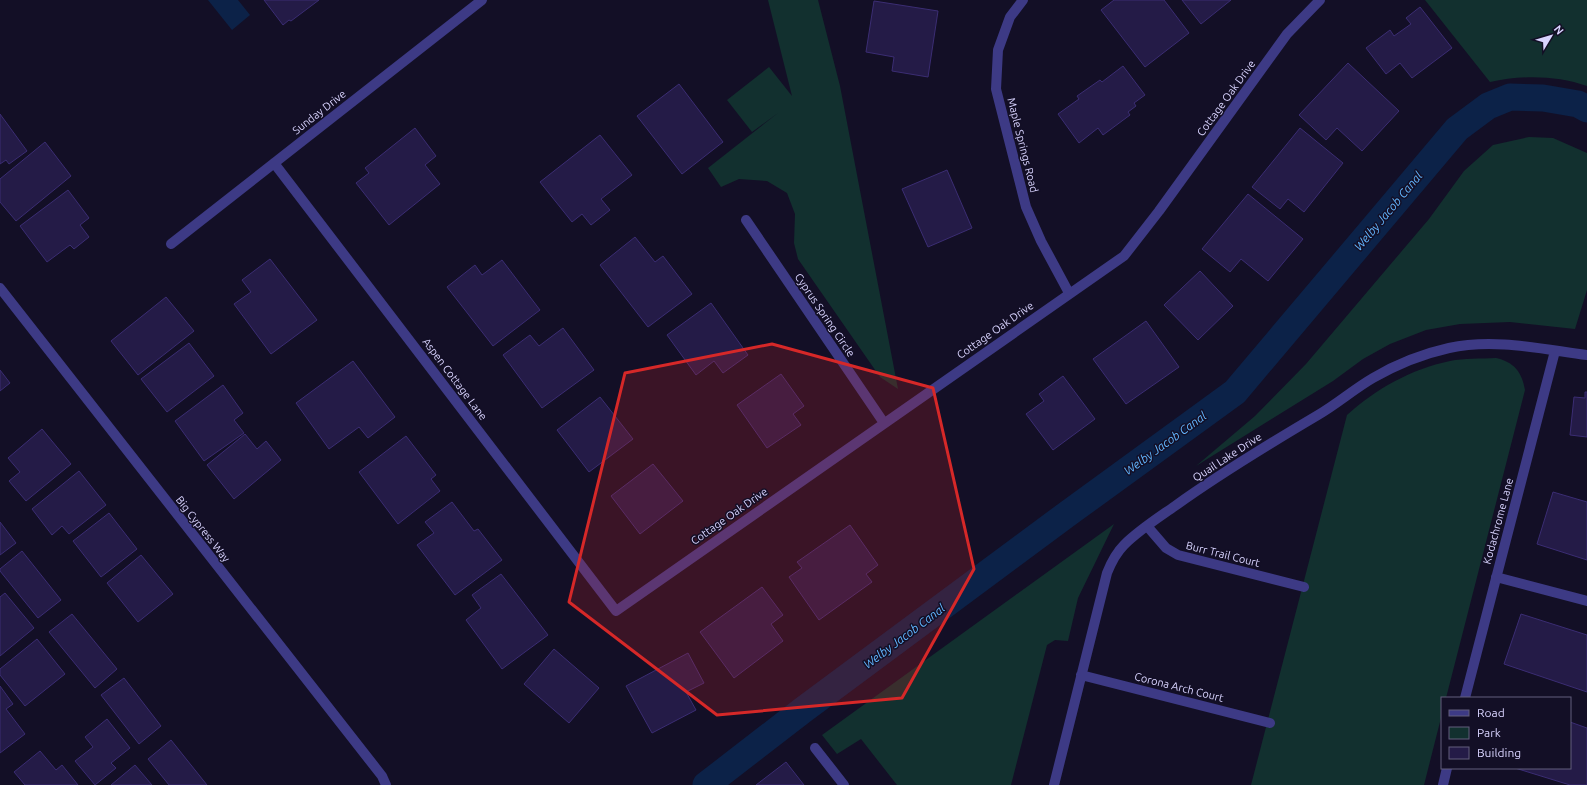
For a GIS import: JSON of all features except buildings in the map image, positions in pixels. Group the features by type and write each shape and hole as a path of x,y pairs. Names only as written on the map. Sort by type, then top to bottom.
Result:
{"street":[{"name":"Sunday Drive","path":"171,244 482,0"},
{"name":"Maple Springs Road","path":"1023,0 1010,17 998,50 996,89 1026,207 1041,241 1069,293"},
{"name":"Cottage Oak Drive","path":"616,611 1124,256 1159,211 1287,34 1320,0"},
{"name":"Aspen Cottage Lane","path":"274,163 616,611"},
{"name":"Cyprus Spring Circle","path":"746,220 884,423"},
{"name":"Big Cypress Way","path":"0,288 382,776 386,785"},
{"name":"Quail Lake Drive","path":"1054,785 1103,586 1112,560 1123,546 1147,526 1199,488 1319,414 1372,379 1399,364 1427,354 1475,344 1499,343 1587,355"},
{"name":"Kodachrome Lane","path":"1465,697 1555,351"},
{"name":"Burr Trail Court","path":"1147,526 1166,548 1178,555 1304,587"},
{"path":"1496,577 1587,601"},
{"name":"Corona Arch Court","path":"1081,675 1270,723"},
{"path":"815,748 844,785"},
{"path":"1442,785 1447,769"}],"highlighted area":[{"path":"772,344 933,388 974,569 902,698 717,715 569,602 625,373"}],"green space":[{"path":"768,0 818,0 840,86 898,389 880,377 798,259 794,243 795,214 787,193 767,181 739,179 721,187 708,168 778,113 752,132 727,100 769,67 792,96"},
{"path":"1425,0 1587,0 1587,86 1575,82 1538,77 1514,78 1490,82"},
{"path":"1529,137 1553,138 1587,153 1587,290 1575,329 1510,322 1460,324 1426,330 1390,344 1363,359 1333,381 1196,466 1255,416 1306,364 1429,219 1464,171 1493,145"},
{"path":"1496,358 1508,362 1519,373 1525,390 1446,697 1441,697 1441,718 1424,785 1251,785 1347,415 1370,397 1395,381 1422,369 1455,360"},
{"path":"1114,524 1078,598 1068,641 1055,640 1047,645 1011,785 897,785 861,739 837,754 822,735"}],"water":[{"path":"208,0 238,0 250,15 232,30"}],"waterway":[{"name":"Welby Jacob Canal","path":"706,785 803,710 1235,392 1457,129 1488,106 1510,97 1543,98 1578,104 1587,109"}]}
